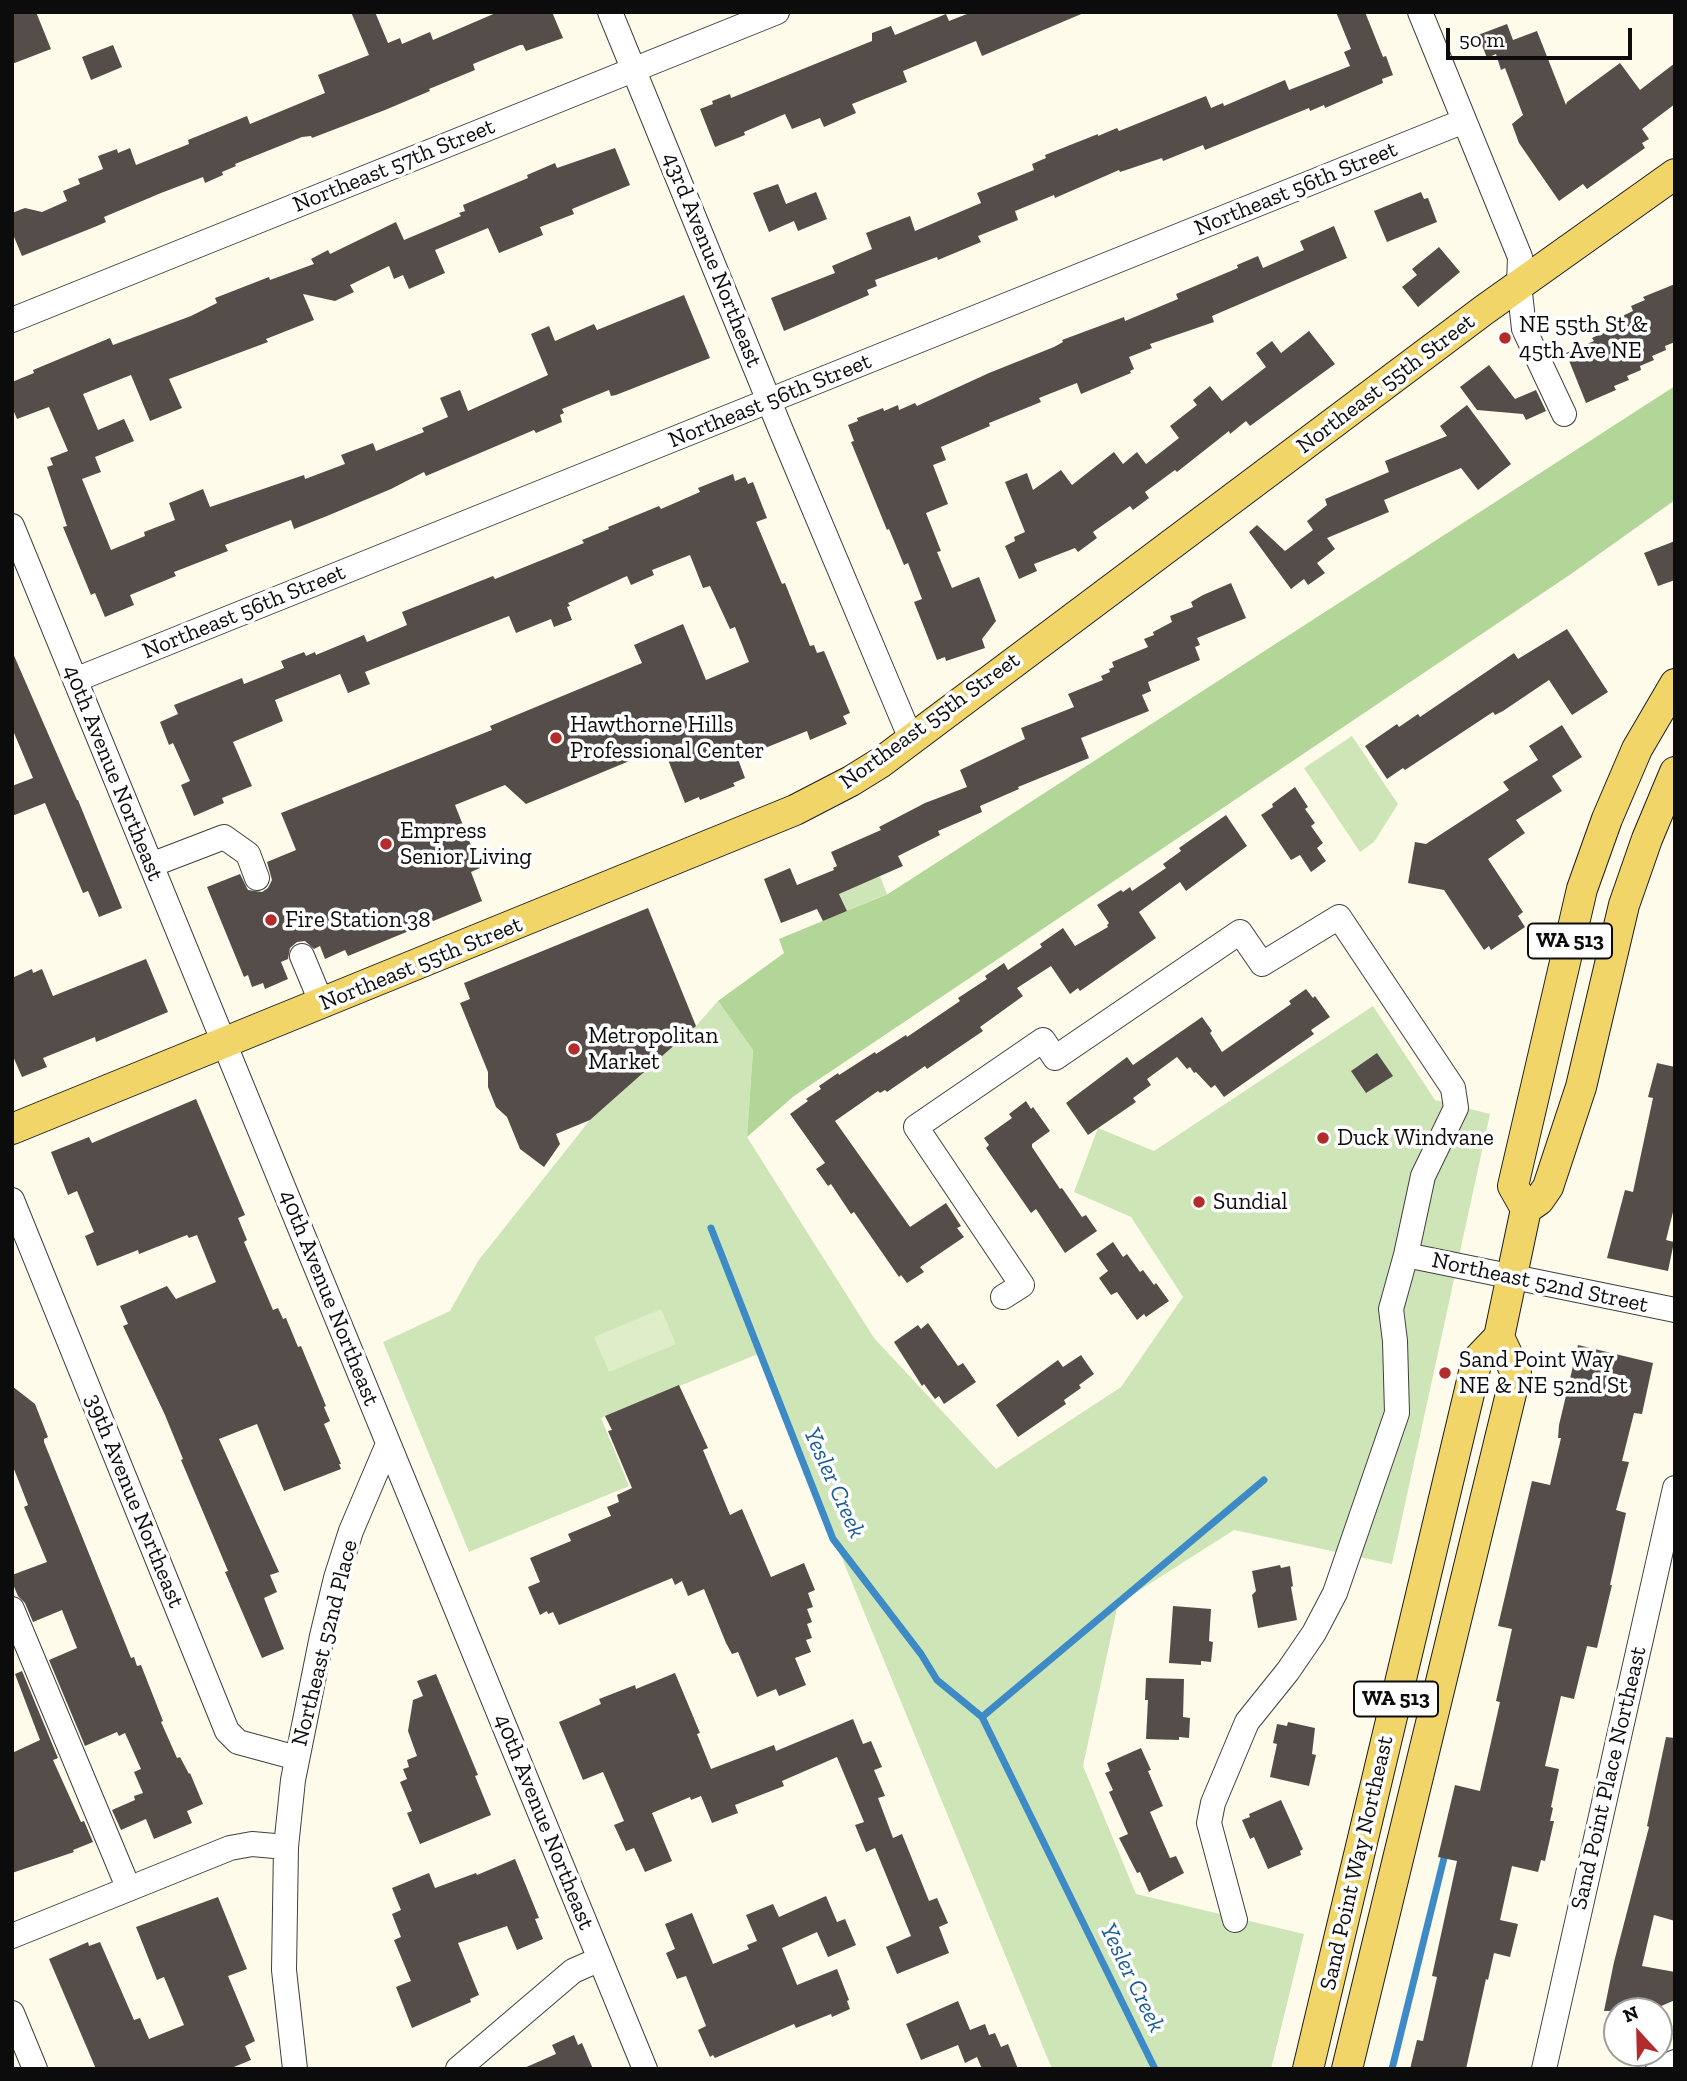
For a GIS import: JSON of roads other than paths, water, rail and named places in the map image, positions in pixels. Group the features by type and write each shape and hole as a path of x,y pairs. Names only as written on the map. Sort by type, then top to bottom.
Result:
{"main road":[{"name":"Northeast 55th Street","path":"12,1129 796,810 851,781 911,739 1519,284 1675,174"},
{"name":"WA 513","path":"1675,684 1637,749 1607,819 1582,889 1513,1186 1526,1209 1539,1200 1548,1187 1581,1087 1623,905 1675,772"},
{"name":"Sand Point Way Northeast","path":"1308,2069 1477,1360 1499,1337 1526,1209"},
{"name":"Sand Point Way Northeast","path":"1347,2069 1516,1373 1499,1337"}],"street":[{"name":"43rd Avenue Northeast","path":"610,12 911,739"},
{"name":"Northeast 57th Street","path":"12,320 777,12"},
{"path":"1420,12 1520,257 1519,284 1524,329 1564,414"},
{"name":"Northeast 56th Street","path":"75,680 1464,121"},
{"name":"40th Avenue Northeast","path":"12,526 645,2069"},
{"path":"151,865 224,837 248,854 257,878"},
{"path":"1003,1297 1022,1284 916,1127 1043,1040 1055,1058 1240,932 1262,964 1339,917 1453,1088 1456,1108 1423,1176 1391,1309 1395,1341 1397,1413 1335,1593 1314,1633 1247,1722 1213,1803 1209,1822 1235,1920"},
{"path":"302,956 322,1004"},
{"name":"39th Avenue Northeast","path":"12,1200 227,1731 238,1742 297,1758"},
{"name":"Northeast 52nd Street","path":"1406,1255 1675,1310"},
{"name":"Northeast 52nd Place","path":"286,1847 297,1758 321,1636 351,1531 388,1444"},
{"name":"Sand Point Place Northeast","path":"1544,2069 1675,1488"},
{"path":"12,1609 128,1887"},
{"path":"12,1936 230,1848 252,1844 286,1847 284,1970 295,2069"},
{"path":"465,2067 573,1971 600,1959"},
{"path":"12,2013 35,2069"},
{"path":"1658,2069 1675,2062"}],"waterway":[{"name":"Yesler Creek","path":"711,1228 833,1539 921,1654 937,1680 982,1717"},
{"name":"Yesler Creek","path":"1155,2069 982,1717 1264,1480"},
{"path":"1392,2069 1446,1850"}],"place":[{"name":"NE 55th St & 45th Ave NE","path":"1505,338"},
{"name":"Hawthorne Hills Professional Center","path":"556,738"},
{"name":"Empress Senior Living","path":"386,844"},
{"name":"Fire Station 38","path":"271,920"},
{"name":"Metropolitan Market","path":"574,1049"},
{"name":"Duck Windvane","path":"1323,1138"},
{"name":"Sundial","path":"1199,1202"},
{"name":"Sand Point Way NE & NE 52nd St","path":"1445,1373"}]}
